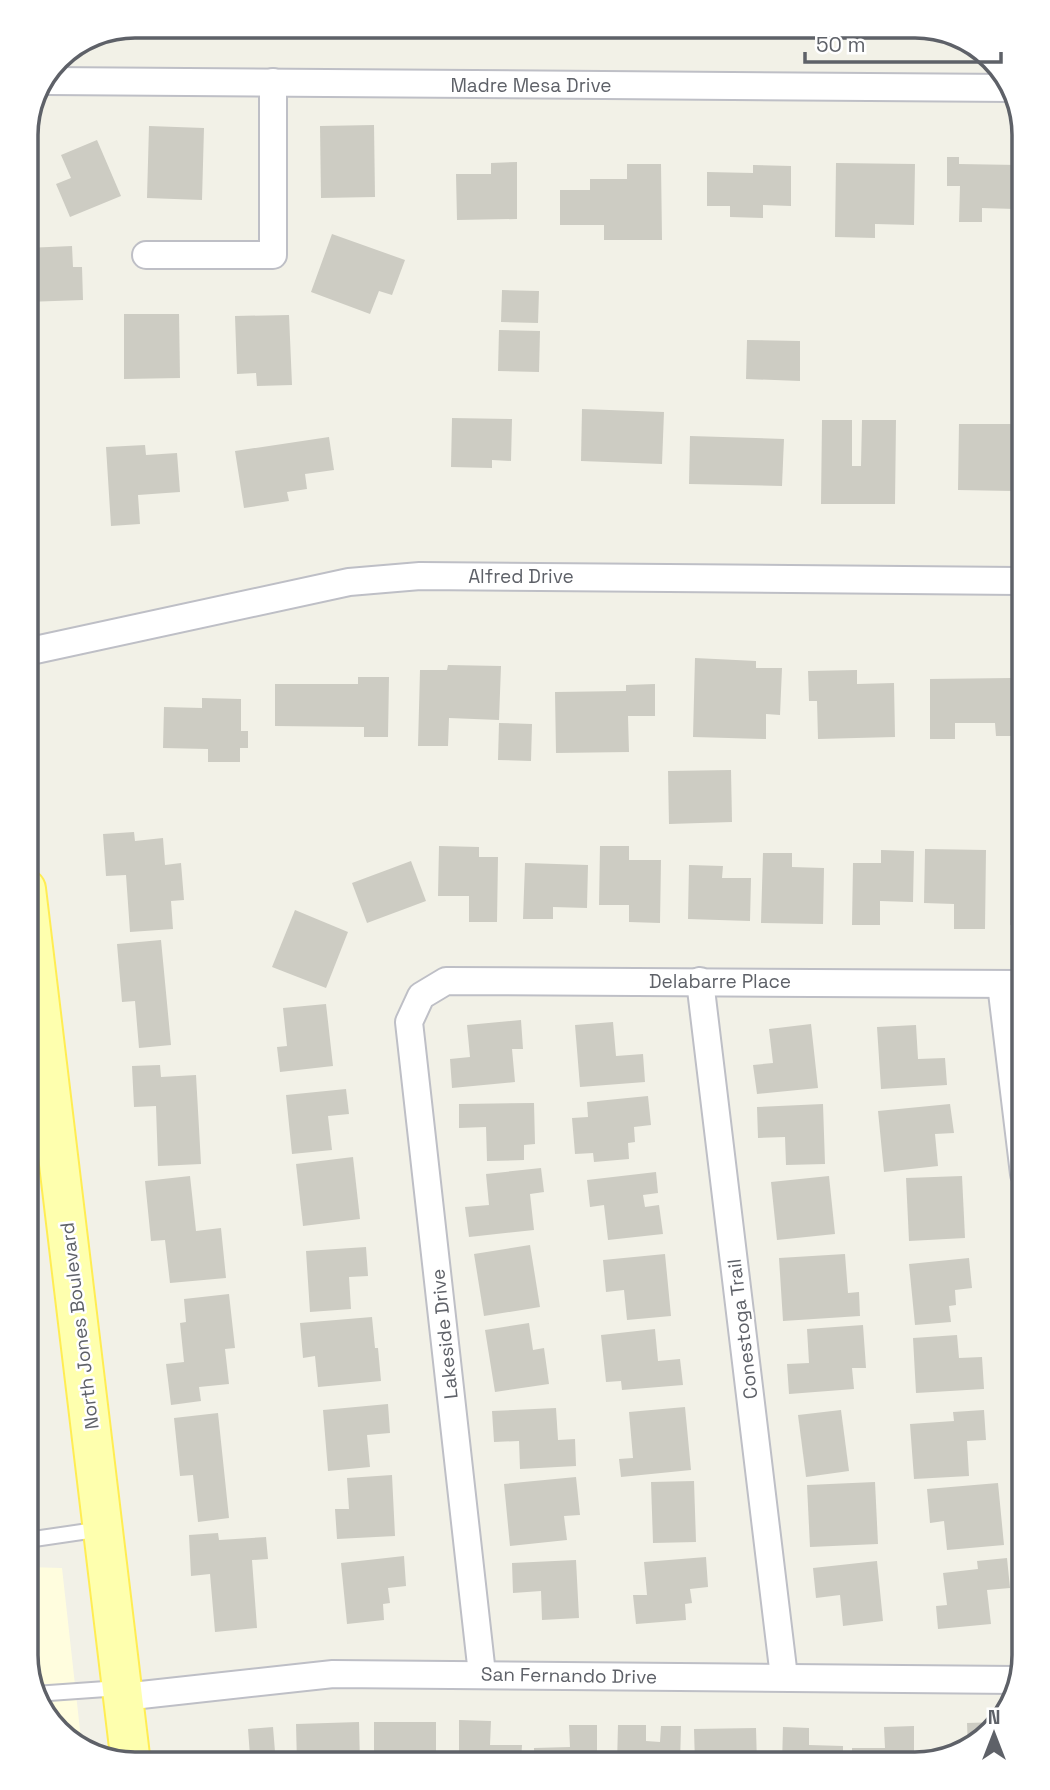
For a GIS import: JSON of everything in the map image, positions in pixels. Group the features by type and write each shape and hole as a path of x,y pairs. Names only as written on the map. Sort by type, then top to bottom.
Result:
{"main road":[{"name":"North Jones Boulevard","path":"38,992 129,1751"}],"street":[{"name":"Madre Mesa Drive","path":"56,81 999,89"},
{"path":"146,255 273,255 273,82"},
{"name":"Alfred Drive","path":"39,649 349,582 421,576 1012,581"},
{"name":"Delabarre Place","path":"421,996 446,981 1012,984"},
{"name":"Conestoga Trail","path":"700,981 784,1677"},
{"name":"Lakeside Drive","path":"421,996 409,1022 482,1674"},
{"name":"San Fernando Drive","path":"122,1692 333,1674 1007,1680"}],"lane":[{"path":"38,1538 103,1528"},
{"path":"48,1694 122,1692"}],"shaded area":[{"path":"38,1567 62,1568 80,1734 55,1708 40,1673"}],"building":[{"path":"374,125 375,197 321,198 320,126"},
{"path":"149,126 204,128 202,200 147,198"},
{"path":"97,140 121,196 70,217 56,184 71,178 61,155"},
{"path":"947,157 959,157 959,164 1012,165 1012,209 982,208 982,222 959,222 960,186 947,186"},
{"path":"517,162 517,219 457,220 456,174 491,174 491,163"},
{"path":"836,163 915,164 914,225 875,224 875,238 835,237"},
{"path":"627,164 661,164 662,240 604,240 604,225 560,225 560,190 590,190 590,179 627,179"},
{"path":"753,165 791,166 791,206 763,205 763,218 730,217 730,206 707,206 707,172 753,173"},
{"path":"332,234 405,260 392,295 379,291 370,314 311,292"},
{"path":"72,246 73,267 82,267 83,300 39,302 39,247"},
{"path":"502,290 539,291 538,323 501,322"},
{"path":"124,314 179,314 180,378 124,379"},
{"path":"289,315 292,385 257,386 256,373 237,374 235,316"},
{"path":"499,330 540,331 539,372 498,371"},
{"path":"747,340 800,341 800,381 746,379"},
{"path":"582,409 664,412 662,464 581,461"},
{"path":"452,418 512,419 511,461 492,460 492,468 451,467"},
{"path":"822,420 852,420 852,466 861,466 862,420 896,420 895,504 821,504"},
{"path":"959,424 1012,424 1012,491 958,490"},
{"path":"690,436 784,439 782,486 689,484"},
{"path":"329,437 334,470 305,474 307,489 287,492 289,501 244,508 235,451"},
{"path":"145,445 146,455 177,453 180,492 138,495 140,524 111,526 106,447"},
{"path":"695,658 756,661 756,668 782,668 780,715 766,714 766,739 693,737"},
{"path":"448,665 501,666 499,720 449,718 448,746 418,746 420,670 447,670"},
{"path":"1012,668 1012,736 996,736 995,723 955,723 955,739 930,739 930,679 1011,678"},
{"path":"857,670 857,684 894,683 895,737 818,739 817,701 809,701 808,671"},
{"path":"358,677 389,677 388,737 364,737 364,727 275,726 275,684 358,684"},
{"path":"655,684 655,716 628,716 629,752 556,753 555,692 626,691 626,685"},
{"path":"202,698 241,699 241,731 248,731 248,748 240,748 240,762 208,762 208,749 163,748 164,707 202,708"},
{"path":"499,723 532,724 531,761 498,760"},
{"path":"731,770 732,822 669,824 668,771"},
{"path":"134,832 135,841 163,838 165,865 181,863 184,900 171,901 173,929 130,932 126,875 106,876 103,834"},
{"path":"439,846 479,847 479,857 498,857 497,922 469,922 469,896 438,896"},
{"path":"600,846 629,846 629,860 661,860 660,923 629,922 629,905 599,905"},
{"path":"925,849 986,850 985,929 954,929 954,904 924,903"},
{"path":"881,850 914,851 913,902 880,901 880,925 852,925 853,863 881,863"},
{"path":"763,853 792,853 792,867 824,868 823,924 761,923"},
{"path":"411,861 426,901 367,923 352,883"},
{"path":"525,863 588,865 587,908 553,907 553,919 523,919"},
{"path":"689,865 723,866 722,878 751,878 750,921 688,919"},
{"path":"1011,870 1012,870 1012,925"},
{"path":"295,910 348,932 326,988 272,967"},
{"path":"161,940 171,1045 139,1048 135,1001 122,1002 117,944"},
{"path":"326,1004 333,1066 280,1072 277,1047 287,1046 283,1008"},
{"path":"521,1020 523,1049 512,1049 515,1082 452,1088 450,1059 470,1057 467,1025"},
{"path":"613,1022 616,1056 643,1054 645,1082 580,1087 575,1025"},
{"path":"811,1024 818,1088 757,1094 753,1065 773,1063 769,1029"},
{"path":"916,1025 918,1059 945,1058 947,1085 881,1089 877,1027"},
{"path":"160,1065 161,1077 196,1075 201,1164 158,1166 156,1106 134,1107 132,1066"},
{"path":"346,1089 349,1114 328,1116 332,1150 292,1154 286,1095"},
{"path":"648,1096 651,1125 634,1127 635,1142 628,1143 629,1159 594,1162 593,1153 575,1154 572,1118 588,1117 587,1102"},
{"path":"534,1103 535,1144 524,1145 524,1160 487,1161 486,1127 459,1128 459,1104"},
{"path":"823,1104 825,1164 786,1165 785,1137 758,1138 757,1107"},
{"path":"950,1104 954,1133 935,1134 938,1166 884,1172 878,1111"},
{"path":"353,1157 360,1219 303,1226 296,1164"},
{"path":"541,1168 544,1192 530,1194 534,1230 469,1237 465,1207 489,1205 486,1174"},
{"path":"656,1172 658,1193 643,1195 645,1207 659,1205 663,1234 608,1240 604,1205 590,1207 587,1180"},
{"path":"190,1176 196,1231 221,1228 226,1278 170,1283 165,1240 151,1241 145,1181"},
{"path":"829,1176 835,1234 777,1240 771,1182"},
{"path":"962,1176 965,1238 909,1241 906,1178"},
{"path":"530,1245 540,1307 484,1316 474,1254"},
{"path":"366,1247 368,1276 349,1277 351,1309 310,1312 306,1251"},
{"path":"665,1254 671,1316 627,1320 624,1290 606,1292 603,1260"},
{"path":"845,1254 848,1293 859,1292 860,1316 783,1321 779,1258"},
{"path":"969,1258 972,1288 955,1290 956,1305 949,1306 951,1322 915,1325 909,1264"},
{"path":"229,1294 235,1348 225,1349 229,1384 199,1387 201,1401 171,1405 166,1364 184,1362 180,1323 186,1322 184,1299"},
{"path":"372,1317 381,1381 318,1387 315,1356 303,1358 300,1323"},
{"path":"529,1323 533,1350 544,1348 549,1384 495,1392 485,1330"},
{"path":"863,1325 866,1368 852,1368 854,1389 789,1394 787,1364 809,1363 807,1329"},
{"path":"655,1329 658,1361 680,1359 683,1385 622,1390 621,1381 606,1382 601,1335"},
{"path":"957,1335 959,1358 982,1357 984,1389 916,1393 913,1338"},
{"path":"388,1404 390,1433 367,1435 370,1467 328,1471 323,1410"},
{"path":"685,1407 691,1470 621,1477 619,1459 633,1458 629,1412"},
{"path":"556,1408 558,1440 575,1439 576,1466 520,1469 519,1441 494,1442 492,1411"},
{"path":"841,1410 849,1471 806,1477 798,1415"},
{"path":"984,1410 986,1440 967,1441 969,1476 914,1479 910,1424 954,1421 953,1412"},
{"path":"218,1413 229,1518 198,1522 193,1475 180,1476 174,1418"},
{"path":"392,1475 395,1536 337,1539 335,1509 349,1509 347,1478"},
{"path":"576,1477 580,1515 564,1516 567,1540 510,1546 504,1484"},
{"path":"694,1481 696,1542 653,1543 651,1482"},
{"path":"875,1482 878,1544 810,1547 807,1485"},
{"path":"998,1483 1004,1545 947,1550 944,1521 930,1523 927,1489"},
{"path":"218,1533 219,1540 266,1537 268,1559 252,1560 257,1628 215,1632 210,1574 191,1576 189,1535"},
{"path":"404,1556 406,1586 388,1588 390,1603 383,1604 384,1620 347,1624 341,1563"},
{"path":"706,1557 708,1587 690,1589 692,1603 685,1604 686,1620 636,1624 633,1595 647,1595 644,1562"},
{"path":"1007,1558 1010,1588 987,1590 991,1624 938,1629 936,1606 947,1605 943,1573 978,1569 977,1561"},
{"path":"576,1560 579,1618 542,1620 541,1591 513,1593 512,1563"},
{"path":"877,1561 883,1621 843,1626 840,1595 816,1598 813,1568"},
{"path":"459,1720 491,1721 490,1745 522,1745 522,1752 459,1751"},
{"path":"359,1722 360,1751 297,1751 296,1724"},
{"path":"374,1722 436,1722 436,1751 374,1751"},
{"path":"569,1725 597,1725 597,1752 534,1752 534,1748 570,1747"},
{"path":"618,1725 646,1725 646,1741 660,1742 661,1726 681,1726 680,1752 617,1752"},
{"path":"914,1726 914,1752 852,1752 852,1748 885,1748 884,1727"},
{"path":"273,1727 275,1751 250,1751 248,1729"},
{"path":"783,1727 809,1728 809,1745 843,1746 843,1752 782,1752"},
{"path":"756,1728 757,1752 695,1752 694,1729"}]}
